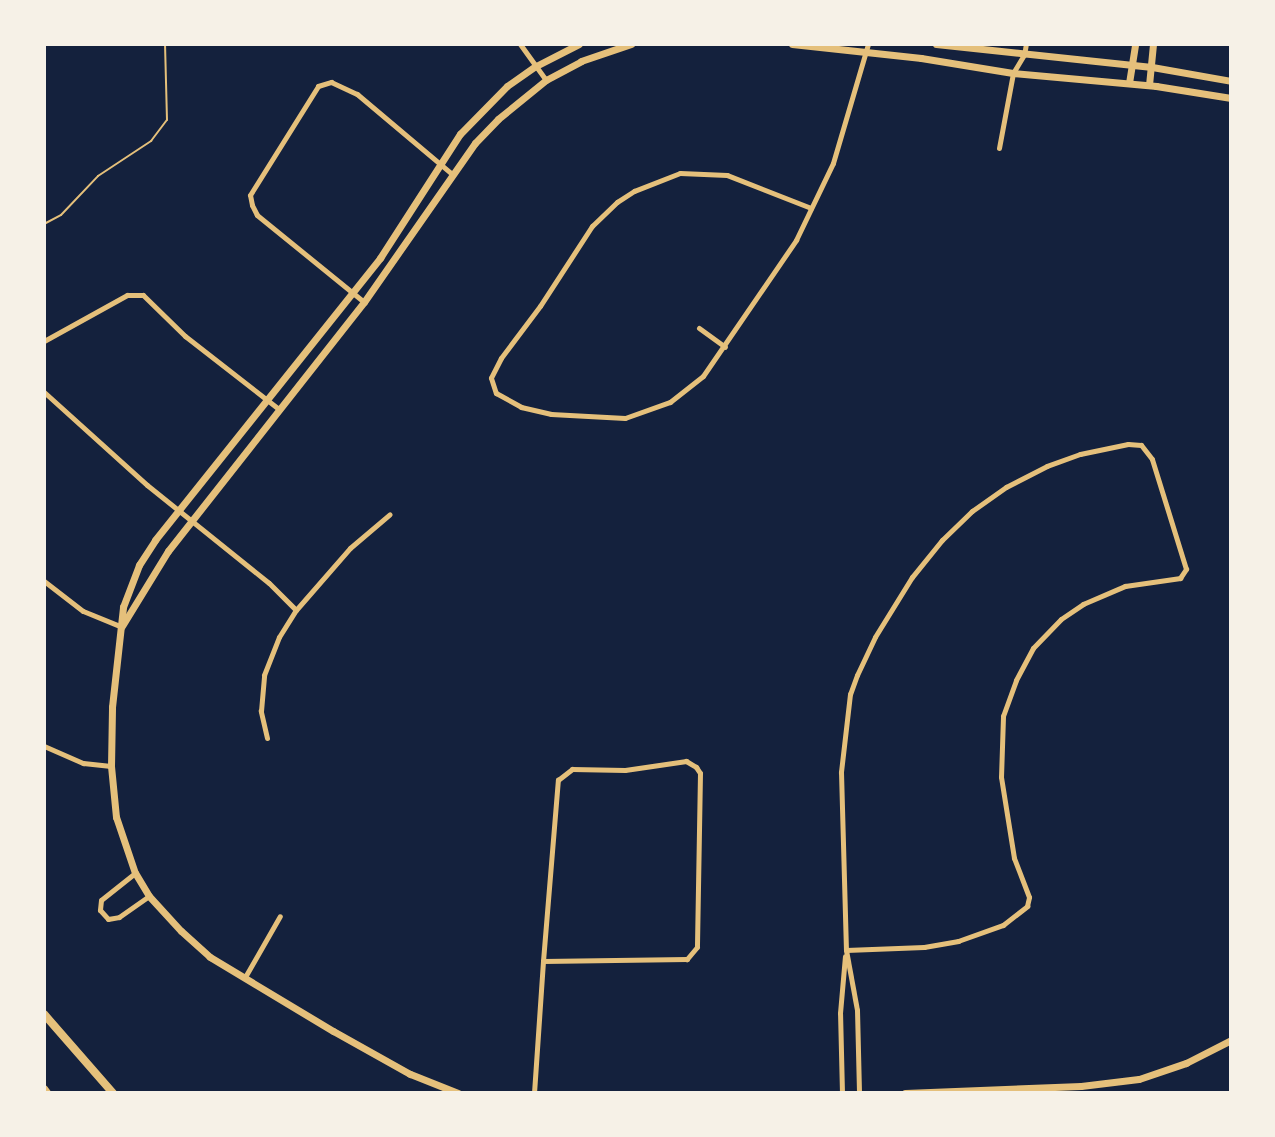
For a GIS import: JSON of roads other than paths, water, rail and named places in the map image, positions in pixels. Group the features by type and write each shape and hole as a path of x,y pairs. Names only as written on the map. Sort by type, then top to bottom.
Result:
{"main road":[{"path":"44,1014 113,1093"}],"street":[{"path":"520,44 546,80"},
{"path":"458,1093 410,1074 210,957 181,931 149,895 135,873 116,817 111,766 111,707 123,607 139,565 178,510 380,258 439,164 480,110 536,66 579,44"},
{"path":"122,627 167,551 405,248 475,143 498,119 546,80 581,61 631,44"},
{"path":"792,44 867,47 1013,73 1149,85 1231,98"},
{"path":"936,44 1132,64 1231,81"},
{"path":"999,148 1013,73 1024,54 1026,44"},
{"path":"1129,83 1135,44"},
{"path":"1149,85 1153,44"},
{"path":"811,208 727,175 680,173 634,191 617,202 592,226 491,378 496,393 521,407 551,414 625,418 654,409 681,395 703,376 796,240 833,163 867,47"},
{"path":"364,302 257,215 250,195 318,86 331,82 377,107 452,174"},
{"path":"44,341 127,295 143,295 185,336 280,410"},
{"path":"699,328 725,347"},
{"path":"44,391 190,521 269,583 296,610"},
{"path":"842,1093 840,1013 846,950 841,772 846,719 857,675 886,618 927,558 957,524 989,498 1021,478 1058,462 1121,446 1141,445 1152,459 1186,569 1180,578 1125,586 1077,608 1061,619 1033,648 1016,680 1003,716 1000,777 1014,858 1029,897 1027,906 1003,925 958,941 925,947 846,950"},
{"path":"267,738 261,711 264,675 279,636 296,610 350,548 390,514"},
{"path":"44,581 82,611 122,627"},
{"path":"44,746 83,762 111,766"},
{"path":"534,1093 543,961 558,780 572,769 625,770 686,761 696,767 700,773 697,947 687,959 543,961"},
{"path":"135,873 101,900 100,910 108,919 119,917 149,895"},
{"path":"245,977 280,916"},
{"path":"846,950 857,1010 859,1093"},
{"path":"905,1093 1081,1086 1139,1079 1186,1063 1231,1040"}]}
